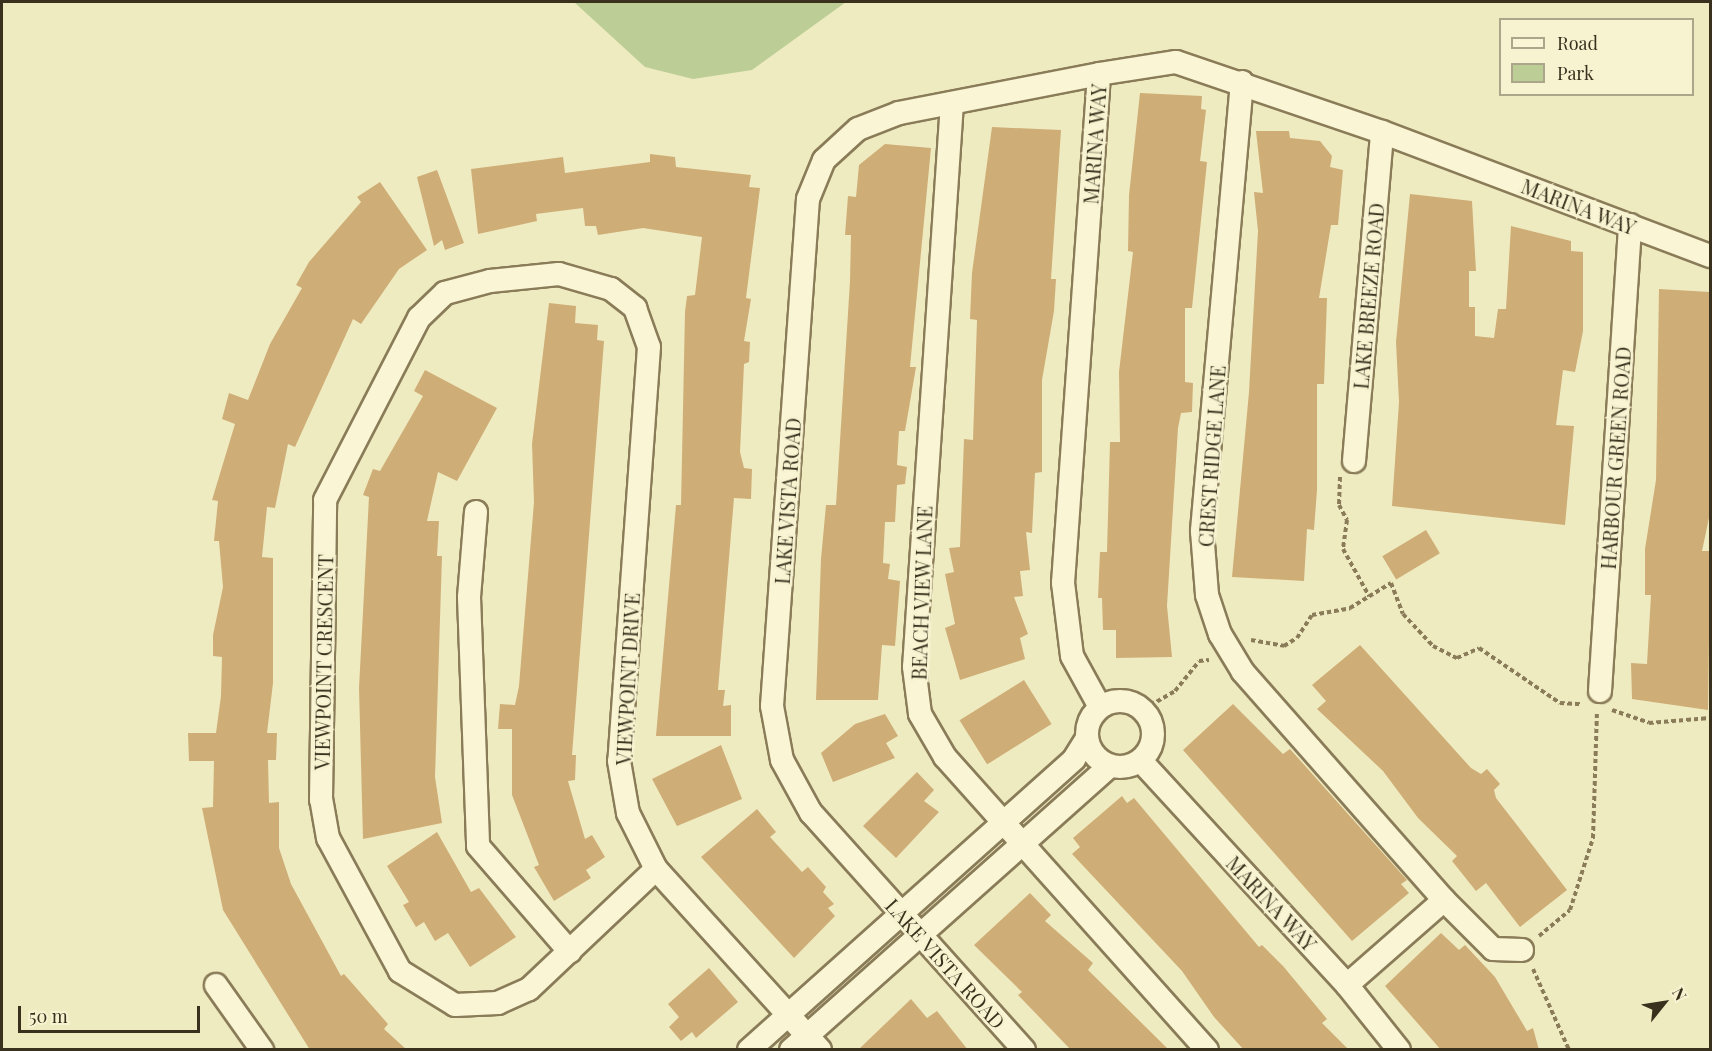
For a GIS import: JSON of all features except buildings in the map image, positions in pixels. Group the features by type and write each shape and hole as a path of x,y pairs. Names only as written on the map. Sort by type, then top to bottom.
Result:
{"street":[{"name":"MARINA WAY","path":"1100,706 1072,656 1064,583 1099,74 1176,62 1242,82 1382,132 1710,255"},
{"name":"LAKE VISTA ROAD","path":"1024,1050 811,813 782,760 772,706 808,199 824,159 858,129 952,103 1099,74"},
{"name":"CREST RIDGE LANE","path":"1242,82 1202,531 1207,595 1229,650 1444,900 1493,949 1522,950"},
{"name":"BEACH VIEW LANE","path":"952,103 914,667 920,714 945,757 1208,1050"},
{"name":"LAKE BREEZE ROAD","path":"1354,461 1382,132"},
{"name":"HARBOUR GREEN ROAD","path":"1599,698 1630,225"},
{"name":"VIEWPOINT CRESCENT","path":"649,347 635,309 610,289 560,274 490,281 445,293 419,318 326,500 321,800 328,837 358,899 400,971 455,1005 498,1003 519,994 570,952 656,869"},
{"name":"VIEWPOINT DRIVE","path":"649,347 619,761 628,813 656,869 789,1014 806,1045"},
{"path":"476,512 469,597 478,846 570,952"},
{"path":"749,1050 1074,759 1087,738 1100,706 1119,700 1144,709 1153,741 1141,761 1110,766 1020,841 919,933 806,1045"},
{"path":"1087,738 1098,759 1110,766"},
{"name":"MARINA WAY","path":"1141,761 1347,985 1399,1050"},
{"path":"1347,985 1444,900"},
{"path":"216,985 262,1050"}],"path":[{"path":"1354,461 1341,468 1343,549 1369,596"},
{"path":"1144,709 1176,691 1199,661 1229,650 1252,638 1284,646 1297,638 1312,615 1350,608 1391,583 1403,614 1433,646 1457,658 1479,648 1560,703 1599,698 1649,723 1710,718"},
{"path":"1569,1050 1570,1041 1522,950 1570,910 1593,838 1599,698"}],"green space":[{"path":"574,2 846,2 752,70 693,79 645,67"}]}
